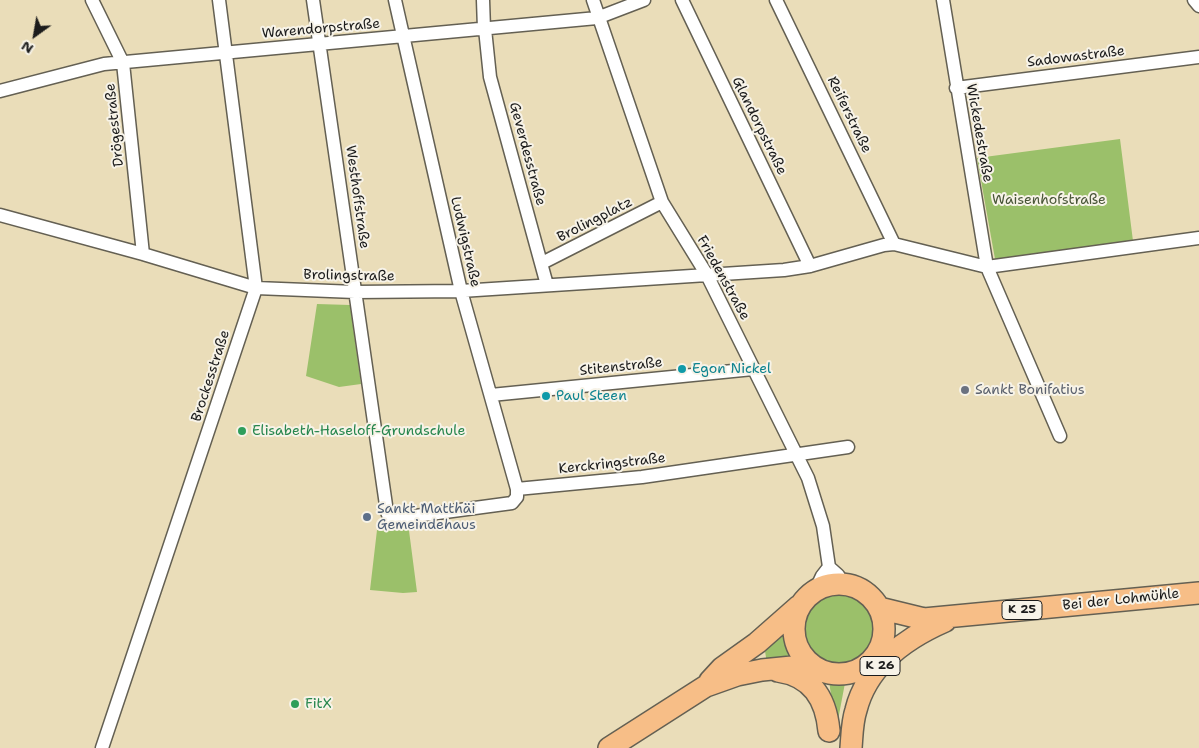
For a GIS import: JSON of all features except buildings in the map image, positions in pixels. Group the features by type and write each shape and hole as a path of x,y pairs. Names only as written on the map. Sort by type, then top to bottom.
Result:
{"main road":[{"path":"609,748 706,686 737,675 762,670 817,668 837,674 857,670 870,662 881,644 884,623 879,608 871,597 862,590 843,584 831,584 816,589 809,594 800,606 722,668 706,686"},
{"name":"Bei der Lohmühle","path":"879,608 924,619 1199,593"},
{"path":"800,606 793,624 794,639 800,653 817,668 829,701 829,739"},
{"name":"K 26","path":"851,748 855,712 861,693 869,679 886,659 903,644 927,628 954,617"},
{"name":"Bei der Lohmühle","path":"881,644 924,619"},
{"path":"762,670 789,673 807,683 820,696 828,716 829,739"},
{"name":"K 26","path":"842,748 850,696 857,670"}],"street":[{"name":"Drögestraße","path":"92,0 123,63 143,254"},
{"name":"Brockesstraße","path":"102,748 256,288 219,0"},
{"name":"Westhoffstraße","path":"312,0 356,292 386,512 393,519 512,503 517,498 517,489"},
{"name":"Ludwigstraße","path":"394,0 461,291 517,489"},
{"name":"Geverdesstraße","path":"483,0 490,77 547,285"},
{"name":"Friedenstraße","path":"592,0 662,202 706,275 808,478 823,526 829,567"},
{"name":"Warendorpstraße","path":"0,91 104,64 598,18 644,0"},
{"name":"Glandorpstraße","path":"682,0 810,266"},
{"name":"Reiferstraße","path":"776,0 894,244"},
{"name":"Wickedestraße","path":"943,0 986,267 1060,436"},
{"path":"1194,0 1199,6"},
{"name":"Sadowastraße","path":"956,88 1199,57"},
{"name":"Brolingplatz","path":"542,263 662,202"},
{"name":"Brolingstraße","path":"0,215 143,254 256,288 356,292 461,291 706,275"},
{"path":"706,275 784,270 810,266 884,245 894,244 986,267 1199,238"},
{"name":"Stitenstraße","path":"491,395 753,368"},
{"name":"Kerckringstraße","path":"517,489 642,477 848,447"},
{"path":"816,589 829,567 838,575 843,584"}],"green space":[{"name":"Waisenhofstraße","path":"1120,139 1133,241 995,259 977,158"},
{"path":"317,304 350,305 361,384 339,387 306,376"},
{"path":"408,523 417,592 403,593 370,590 377,530"},
{"path":"832,592 846,592 860,598 870,608 876,622 876,636 870,650 860,660 846,666 832,666 818,660 808,650 802,636 802,622 808,608 818,598"},
{"path":"786,629 788,643 796,659 767,664 765,651 762,646"},
{"path":"830,680 844,680 845,683 838,720 836,720"}],"place":[{"name":"Egon Nickel","path":"682,369"},
{"name":"Sankt Bonifatius","path":"965,390"},
{"name":"Paul Steen","path":"546,396"},
{"name":"Elisabeth-Haseloff-Grundschule","path":"242,431"},
{"name":"Sankt Matthäi Gemeindehaus","path":"367,517"},
{"name":"FitX","path":"295,704"}]}
